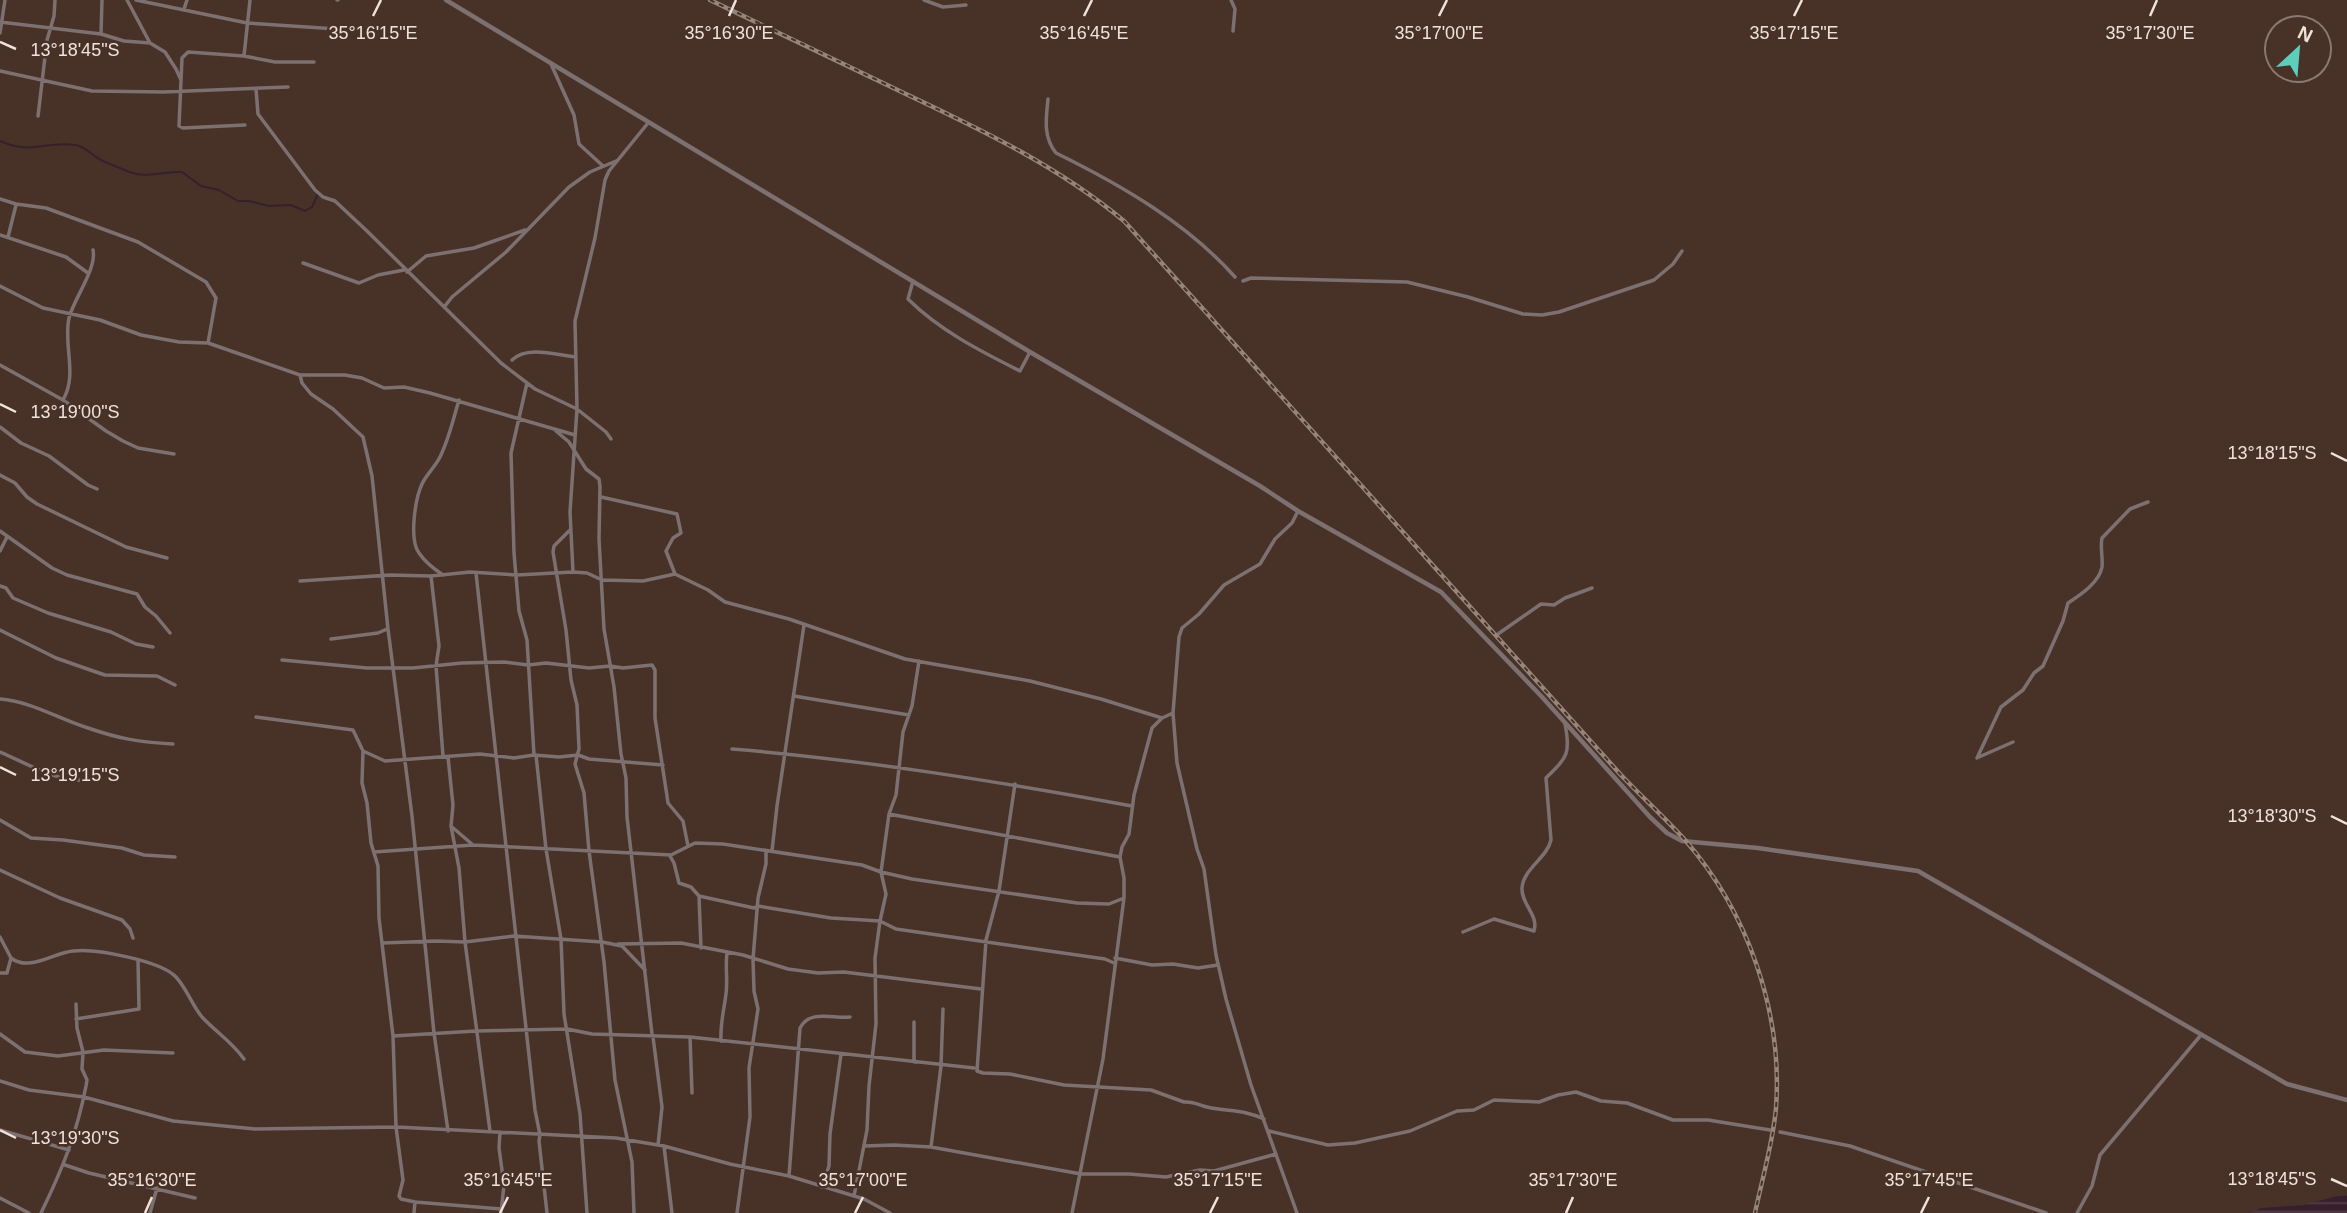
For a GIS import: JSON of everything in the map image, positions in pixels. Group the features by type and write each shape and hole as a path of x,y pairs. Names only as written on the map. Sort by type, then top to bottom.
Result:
{"street":[{"path":"0,33 5,0"},
{"path":"38,116 42,94 41,78 55,0"},
{"path":"100,34 102,0"},
{"path":"127,0 150,43"},
{"path":"136,0 247,23 337,29"},
{"path":"184,9 187,0"},
{"path":"244,56 250,0"},
{"path":"446,0 1030,352 1260,486 1298,511 1441,592 1650,817 1682,841 1758,848 1918,871 2287,1084 2347,1100"},
{"path":"924,0 943,7 966,5"},
{"path":"1231,0 1235,9 1233,31"},
{"path":"1,22 150,43 165,52 181,82"},
{"path":"245,125 179,126 183,58 188,52 244,56 275,62 314,62"},
{"path":"551,62 573,115 579,144 604,167"},
{"path":"0,71 92,91 288,87"},
{"path":"256,89 258,114 315,190 323,197 335,201 486,351 545,395 577,410 611,439"},
{"path":"1048,99 1045,128 1050,145 1056,153 1140,199 1216,256 1235,277"},
{"path":"573,572 570,529 577,410 575,321 609,172 649,121"},
{"path":"444,307 452,297 506,252 569,187 590,172 618,160"},
{"path":"0,199 46,208 132,239 206,282 216,298 208,343"},
{"path":"8,237 16,204"},
{"path":"303,263 359,284 378,275 406,271 426,256 474,248 526,230"},
{"path":"0,235 66,257 88,273"},
{"path":"63,400 70,384 70,314 88,273 93,250"},
{"path":"1243,281 1251,278 1407,282 1523,314 1542,315 1559,312 1654,280 1673,264 1682,251"},
{"path":"913,281 908,299 920,311 977,349 1020,371 1030,352"},
{"path":"0,286 43,308 100,320 159,340 208,343 300,375 354,377 384,388 404,387 459,400 575,435"},
{"path":"512,360 518,354 529,352 576,357"},
{"path":"0,365 63,400 106,432 123,441 138,448 174,454"},
{"path":"300,375 311,394 333,409 363,437 372,476 426,941 434,1033 448,1131"},
{"path":"527,383 511,453 519,611 527,640 535,755 546,849 561,939 564,1014 581,1137 587,1213"},
{"path":"443,575 432,568 419,553 413,512 416,496 447,442 459,400"},
{"path":"0,427 21,443 50,456 97,489"},
{"path":"556,431 569,442 586,469 599,479 604,629 626,778 631,853 662,1107 661,1145 672,1213"},
{"path":"0,475 15,484 37,504 126,547 167,558"},
{"path":"601,497 677,514 681,533 673,538 666,551 675,574"},
{"path":"2013,742 1977,758 2001,707 2023,691 2034,673 2043,666 2068,603 2078,598 2094,583 2102,566 2102,538 2130,509 2148,502"},
{"path":"1297,1213 1251,1085 1218,965 1207,884 1177,763 1173,713 1182,628 1199,614 1224,585 1260,564 1275,539 1292,523 1298,511"},
{"path":"570,529 554,547 556,573 577,705 578,755 575,764 584,793 615,1080 632,1162 634,1213"},
{"path":"0,531 52,568 67,575 137,594 145,607 170,633"},
{"path":"0,551 7,537"},
{"path":"300,582 383,576 573,572 587,573 602,580 643,582 675,574 708,590 724,602 905,659 1030,681 1125,705 1162,718"},
{"path":"476,573 507,847 514,936 540,1135 541,1177 547,1213"},
{"path":"432,576 439,646 436,666 445,757 453,805 451,826 459,868 465,942 490,1131"},
{"path":"0,586 6,588 13,598 48,613 111,632 136,644 153,647"},
{"path":"1498,634 1541,604 1554,605 1592,588"},
{"path":"772,851 804,625"},
{"path":"331,639 378,634 388,629"},
{"path":"0,630 56,658 105,675 157,676 175,685"},
{"path":"282,660 367,668 436,666 451,663 654,667 655,718 668,803 683,821 688,847"},
{"path":"854,1196 867,1130 871,1058 876,1024 875,958 886,894 881,872 889,814 894,804 900,769 903,732 909,715 919,661"},
{"path":"793,696 909,715"},
{"path":"0,699 20,702 131,742 173,744"},
{"path":"1072,1213 1098,1087 1124,898 1120,857 1122,847 1129,834 1132,806 1152,728 1162,718 1173,713"},
{"path":"256,717 353,730 363,751 362,783 371,843 378,866 382,943 393,1036 401,1199 501,1211 504,1185 499,1148 500,1132"},
{"path":"1463,932 1494,919 1534,931 1534,919 1521,890 1524,880 1549,849 1551,840 1546,778 1565,759 1568,750 1565,724"},
{"path":"732,749 785,753 1015,784 1132,806"},
{"path":"363,751 384,761 480,754 497,758 578,755 589,759 663,765"},
{"path":"0,752 58,777 73,781 87,780"},
{"path":"975,1068 986,940 999,891 1015,784"},
{"path":"889,814 1120,857"},
{"path":"0,820 31,838 63,840 122,848 144,855 174,857"},
{"path":"451,826 472,845"},
{"path":"374,852 472,845 669,855 695,842 766,850 862,865 881,872 1095,904 1109,904 1124,898"},
{"path":"737,1213 750,1117 749,1068 758,1009 754,991 753,959 766,850"},
{"path":"669,855 679,883 691,887 699,896 754,908 758,906 831,918 880,921 896,929 986,940 1105,960 1198,968 1218,965"},
{"path":"0,870 60,898 122,919 130,929 132,938"},
{"path":"699,896 701,948"},
{"path":"382,943 465,942 514,936 618,944 681,943 788,969 877,976 981,989"},
{"path":"0,937 14,961 31,963 69,951 84,950 138,959 167,968 178,978 198,1012 234,1044 244,1059"},
{"path":"618,944 646,971"},
{"path":"721,1041 721,1019 727,991 727,953"},
{"path":"0,973 7,973 11,958"},
{"path":"76,1018 139,1009 138,959"},
{"path":"41,1213 74,1140 87,1080 82,1069 83,1052 76,1004"},
{"path":"931,1147 941,1066 943,1009"},
{"path":"789,1175 800,1028 808,1018 850,1017"},
{"path":"914,1022 914,1063"},
{"path":"393,1036 567,1029 611,1036 691,1037 975,1068 983,1073 1001,1072 1064,1085 1151,1090 1163,1096 1210,1108 1247,1111 1265,1120"},
{"path":"0,1034 25,1052 58,1056 104,1050 173,1052"},
{"path":"2077,1213 2092,1186 2099,1155 2201,1035"},
{"path":"691,1037 692,1093"},
{"path":"822,1187 829,1166 830,1134 841,1054"},
{"path":"0,1082 29,1090 84,1097 173,1121 255,1129 396,1128 628,1140 661,1145 719,1161 789,1175 854,1196 890,1213"},
{"path":"1269,1132 1328,1145 1355,1143 1410,1131 1457,1111 1474,1110 1494,1100 1539,1102 1576,1092 1601,1101 1627,1103 1673,1120 1708,1120 1770,1130"},
{"path":"0,1130 69,1150"},
{"path":"1780,1132 1850,1146 2046,1213"},
{"path":"864,1146 931,1147 1081,1174 1166,1177 1200,1170 1214,1171 1276,1154"},
{"path":"65,1165 195,1198"},
{"path":"150,1213 157,1188"},
{"path":"0,1198 29,1213"},
{"path":"414,1213 415,1202"}],"shaded area":[{"path":"2347,1195 2347,1213 2251,1213 2261,1208 2303,1205"}],"waterway":[{"path":"0,141 30,148 55,144 79,146 99,159 133,173 145,175 182,172 201,186 219,190 238,201 269,206 291,205 305,211 312,207 318,194"}],"railway":[{"path":"710,0 993,136 1074,184 1124,221 1621,775 1685,840 1727,899 1743,931 1757,965 1774,1036 1777,1072 1775,1121 1755,1213"}]}
